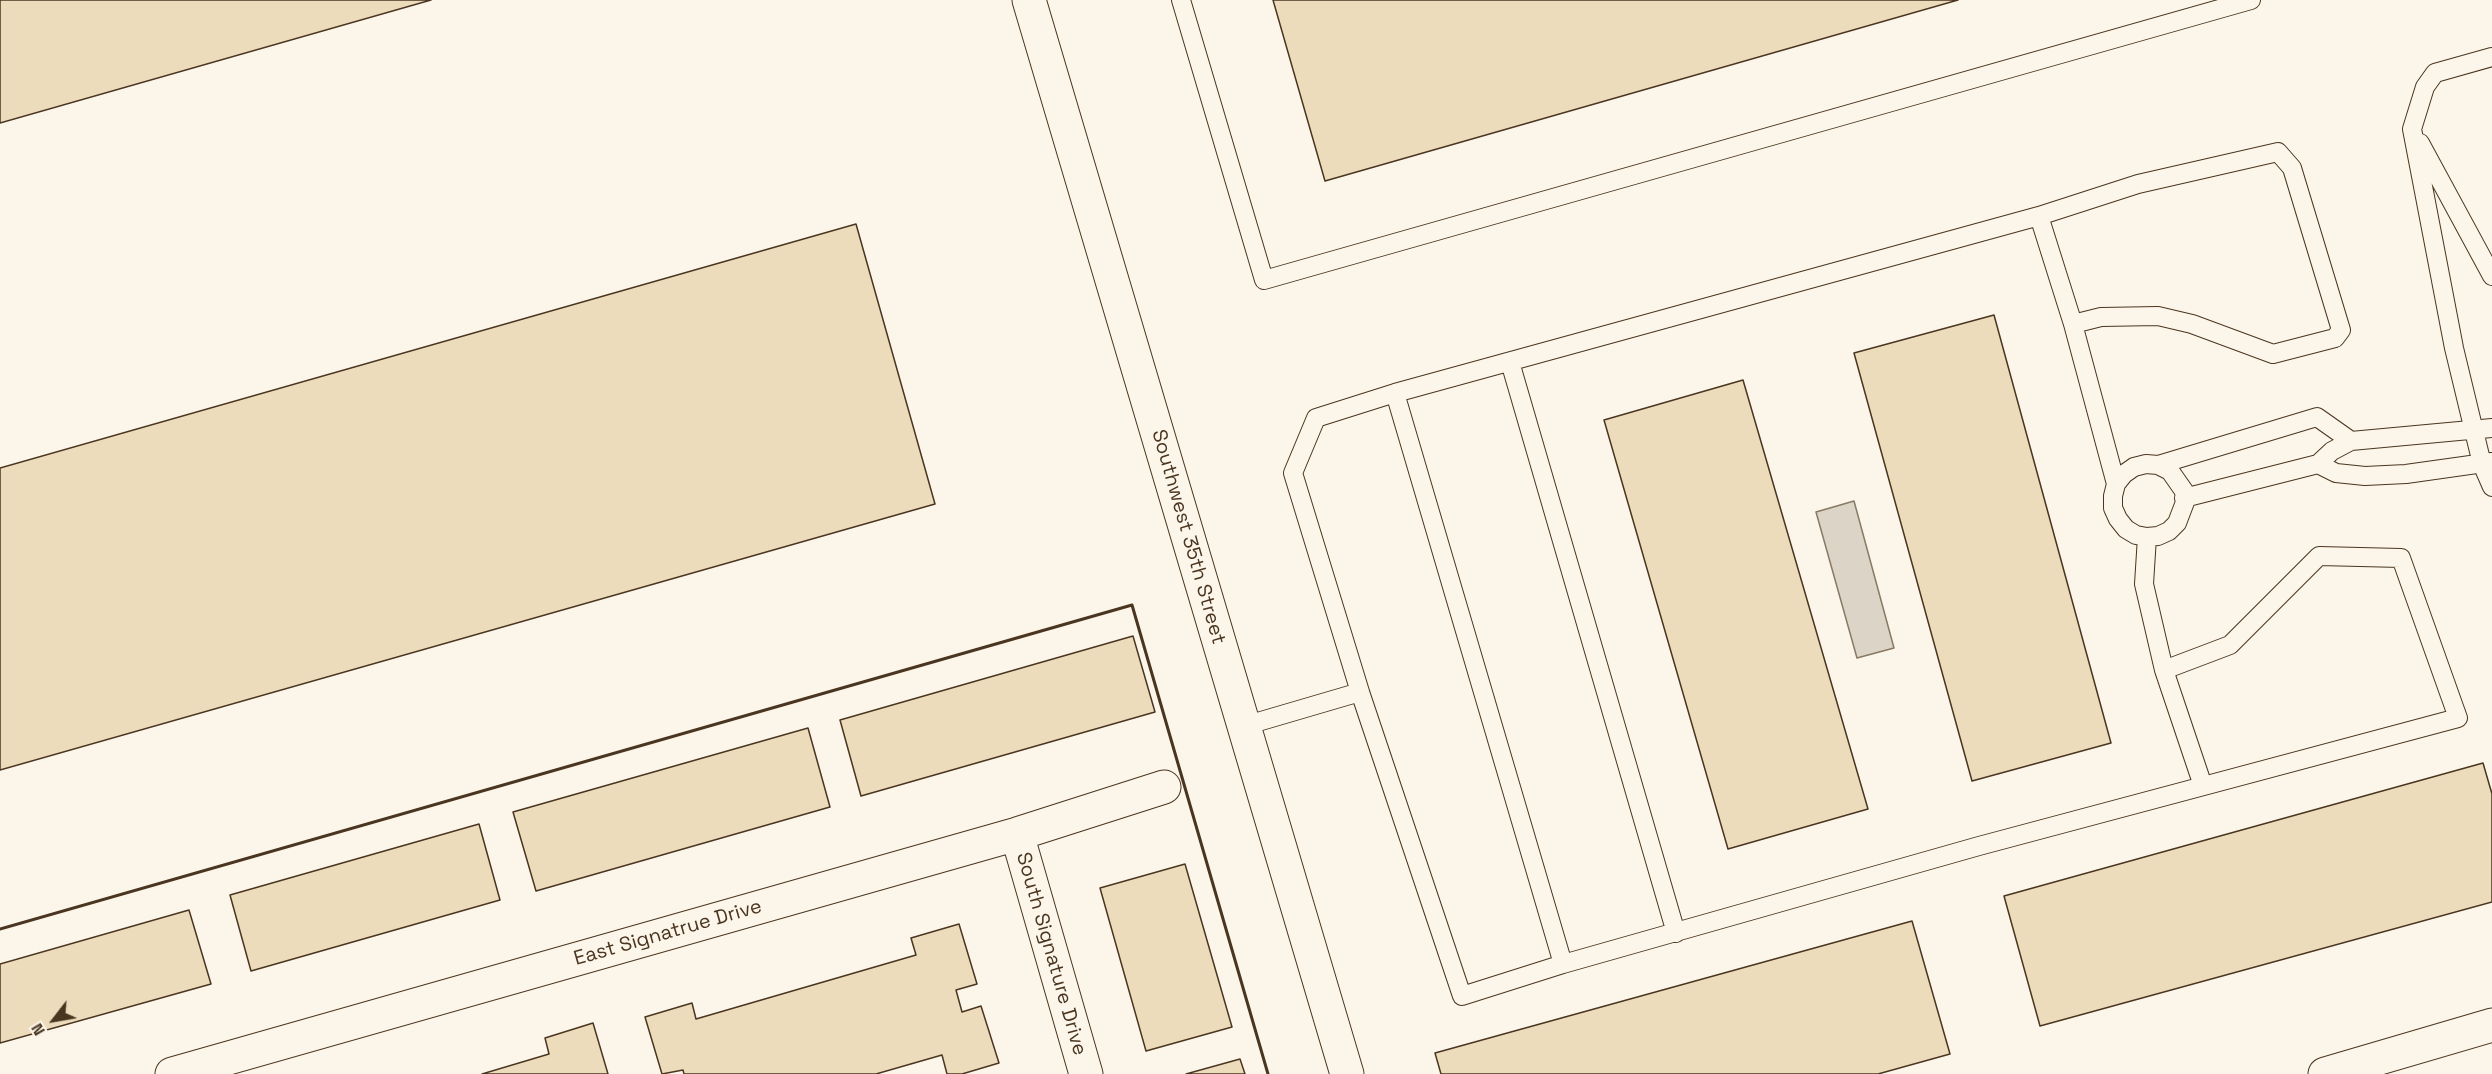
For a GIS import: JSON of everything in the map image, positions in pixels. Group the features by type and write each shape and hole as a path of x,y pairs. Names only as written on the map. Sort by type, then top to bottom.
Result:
{"street":[{"name":"Southwest 35th Street","path":"1029,0 1347,1074"},
{"name":"East Signatrue Drive","path":"172,1074 1017,834 1164,787"},
{"name":"South Signature Drive","path":"1017,834 1086,1074"},
{"path":"2325,1074 2492,1025"}],"lane":[{"path":"1181,0 1264,280 2251,0"},
{"path":"2492,57 2435,73 2425,87 2412,129 2454,348 2483,428 2492,487"},
{"path":"2412,129 2492,276"},
{"path":"2073,324 2101,317 2158,316 2192,324 2273,354 2335,338 2341,330 2292,168 2278,152 2138,184 2038,216 1395,393 1316,418 1293,473 1360,692 1462,996 1563,964 1979,846 2458,718 2401,558 2319,556 2230,645 2164,670"},
{"path":"2038,216 2073,324 2116,484 2113,508 2126,529 2136,535 2158,536 2169,531 2177,523 2182,513 2184,491 2170,471 2158,465"},
{"path":"1510,362 1676,933"},
{"path":"1395,393 1563,964"},
{"path":"2116,484 2134,467 2146,464 2158,465 2317,417 2351,441"},
{"path":"2184,498 2318,464 2332,451 2351,441 2396,439 2483,428"},
{"path":"2318,464 2336,473 2365,476 2406,474 2487,463"},
{"path":"2147,537 2144,584 2164,670 2203,786"},
{"path":"1244,726 1360,692"}],"shaded area":[{"path":"1854,501 1894,648 1857,658 1816,512"}],"building":[{"path":"0,0 431,0 0,123"},
{"path":"1273,0 1958,0 1325,181"},
{"path":"856,224 935,504 0,770 0,468"},
{"path":"1994,315 2111,743 1972,781 1854,353"},
{"path":"1743,380 1868,809 1728,849 1604,420"},
{"path":"1133,636 1155,712 861,796 840,720"},
{"path":"808,728 830,807 536,891 513,812"},
{"path":"2483,763 2492,794 2492,902 2040,1026 2004,896"},
{"path":"479,824 500,900 251,971 230,895"},
{"path":"1185,864 1232,1027 1146,1051 1100,888"},
{"path":"189,910 211,984 0,1043 0,964"},
{"path":"1912,921 1950,1054 1878,1074 1441,1074 1435,1053"},
{"path":"959,924 977,984 956,990 962,1012 981,1006 999,1063 962,1074 947,1074 942,1055 876,1074 684,1074 683,1070 662,1074 645,1017 692,1003 696,1019 916,955 911,938"},
{"path":"593,1023 608,1074 482,1074 549,1054 545,1038"},
{"path":"1240,1059 1245,1074 1186,1074"}],"wall":[{"path":"0,929 1132,605 1268,1074"}]}
